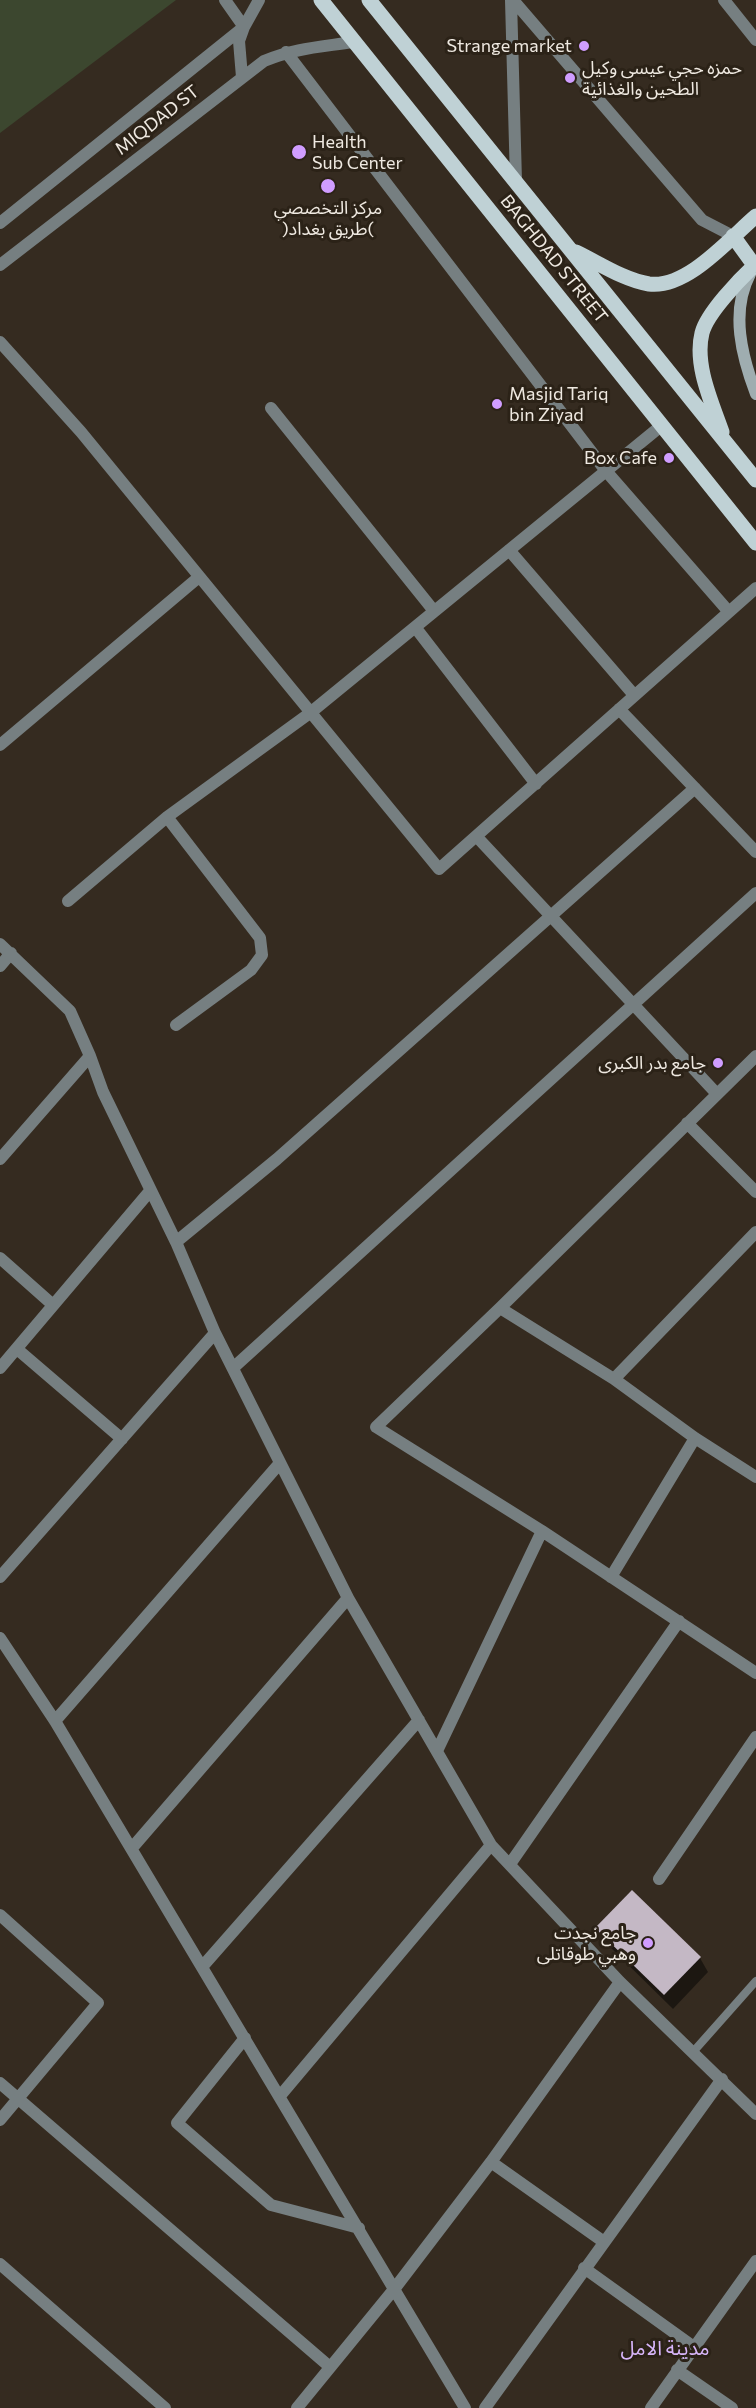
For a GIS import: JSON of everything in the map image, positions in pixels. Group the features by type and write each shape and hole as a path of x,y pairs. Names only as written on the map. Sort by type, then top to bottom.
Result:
{"main road":[{"name":"BAGHDAD STREET","path":"321,0 756,543"},
{"name":"BAGHDAD STREET","path":"369,0 756,480"},
{"path":"571,249 631,279 649,284 665,283 680,279 704,262 756,216"},
{"path":"733,236 755,265"},
{"path":"755,265 745,283 740,301 740,324 743,360 756,394"},
{"path":"726,444 703,372 700,350 702,332 709,316 755,265"}],"street":[{"path":"225,0 244,27 239,40 242,77"},
{"name":"MIQDAD ST","path":"0,223 244,27 259,0"},
{"path":"512,0 516,181"},
{"path":"512,0 702,220 733,236"},
{"path":"724,0 756,40"},
{"name":"MIQDAD ST","path":"0,265 264,61 286,52 325,44 353,42"},
{"path":"286,52 606,471 729,612"},
{"path":"0,342 81,432 439,869 756,588"},
{"path":"271,408 434,611"},
{"path":"68,902 166,818 310,713 662,426"},
{"path":"509,550 634,695"},
{"path":"0,745 199,577"},
{"path":"415,627 536,784"},
{"path":"619,709 756,852"},
{"path":"176,1242 277,1159 695,788"},
{"path":"166,818 260,938 262,955 251,970 176,1025"},
{"path":"477,837 717,1094"},
{"path":"232,1368 756,893"},
{"path":"0,944 70,1011 103,1092 176,1242 215,1333 348,1598 491,1845 620,1982 756,2114"},
{"path":"0,966 11,953"},
{"path":"0,1159 90,1056"},
{"path":"756,1056 376,1427 542,1531 756,1672"},
{"path":"687,1123 756,1192"},
{"path":"0,1368 150,1191"},
{"path":"614,1379 756,1232"},
{"path":"0,1258 53,1305"},
{"path":"500,1308 614,1379 695,1438 756,1477"},
{"path":"0,1577 215,1333"},
{"path":"17,1349 122,1439"},
{"path":"611,1577 695,1438"},
{"path":"55,1721 280,1463"},
{"path":"437,1750 542,1531"},
{"path":"132,1848 348,1598"},
{"path":"510,1864 679,1622"},
{"path":"0,1638 55,1721 132,1848 465,2408"},
{"path":"202,1967 419,1720"},
{"path":"658,1879 756,1737"},
{"path":"280,2096 491,1845"},
{"path":"0,1915 98,2003 0,2120"},
{"path":"297,2408 395,2288 491,2162 620,1982"},
{"path":"245,2038 177,2123 271,2205 359,2228"},
{"path":"485,2408 722,2079"},
{"path":"0,2083 330,2367"},
{"path":"491,2162 603,2242"},
{"path":"651,2408 756,2261"},
{"path":"0,2265 165,2408"},
{"path":"584,2268 694,2347"},
{"path":"677,2370 732,2408"}],"lane":[{"path":"693,2052 756,1981"}],"green space":[{"path":"0,0 176,0 0,133"}],"building":[{"name":"جامع نجدت وهبي طوقاتلى","path":"632,1890 701,1957 664,1995 595,1928"}],"place":[{"name":"Strange market","path":"584,46"},
{"name":"حمزه حجي عيسى وكيل الطحين والغذائية","path":"570,78"},
{"name":"Health Sub Center","path":"299,152"},
{"name":"مركز التخصصي )طريق بغداد(","path":"328,186"},
{"name":"Masjid Tariq bin Ziyad","path":"497,404"},
{"name":"Box Cafe","path":"669,458"},
{"name":"جامع بدر الكبرى","path":"718,1063"},
{"name":"جامع نجدت وهبي طوقاتلى","path":"648,1943"}],"district":[{"name":"مدينة الامل","path":"665,2348"}]}
